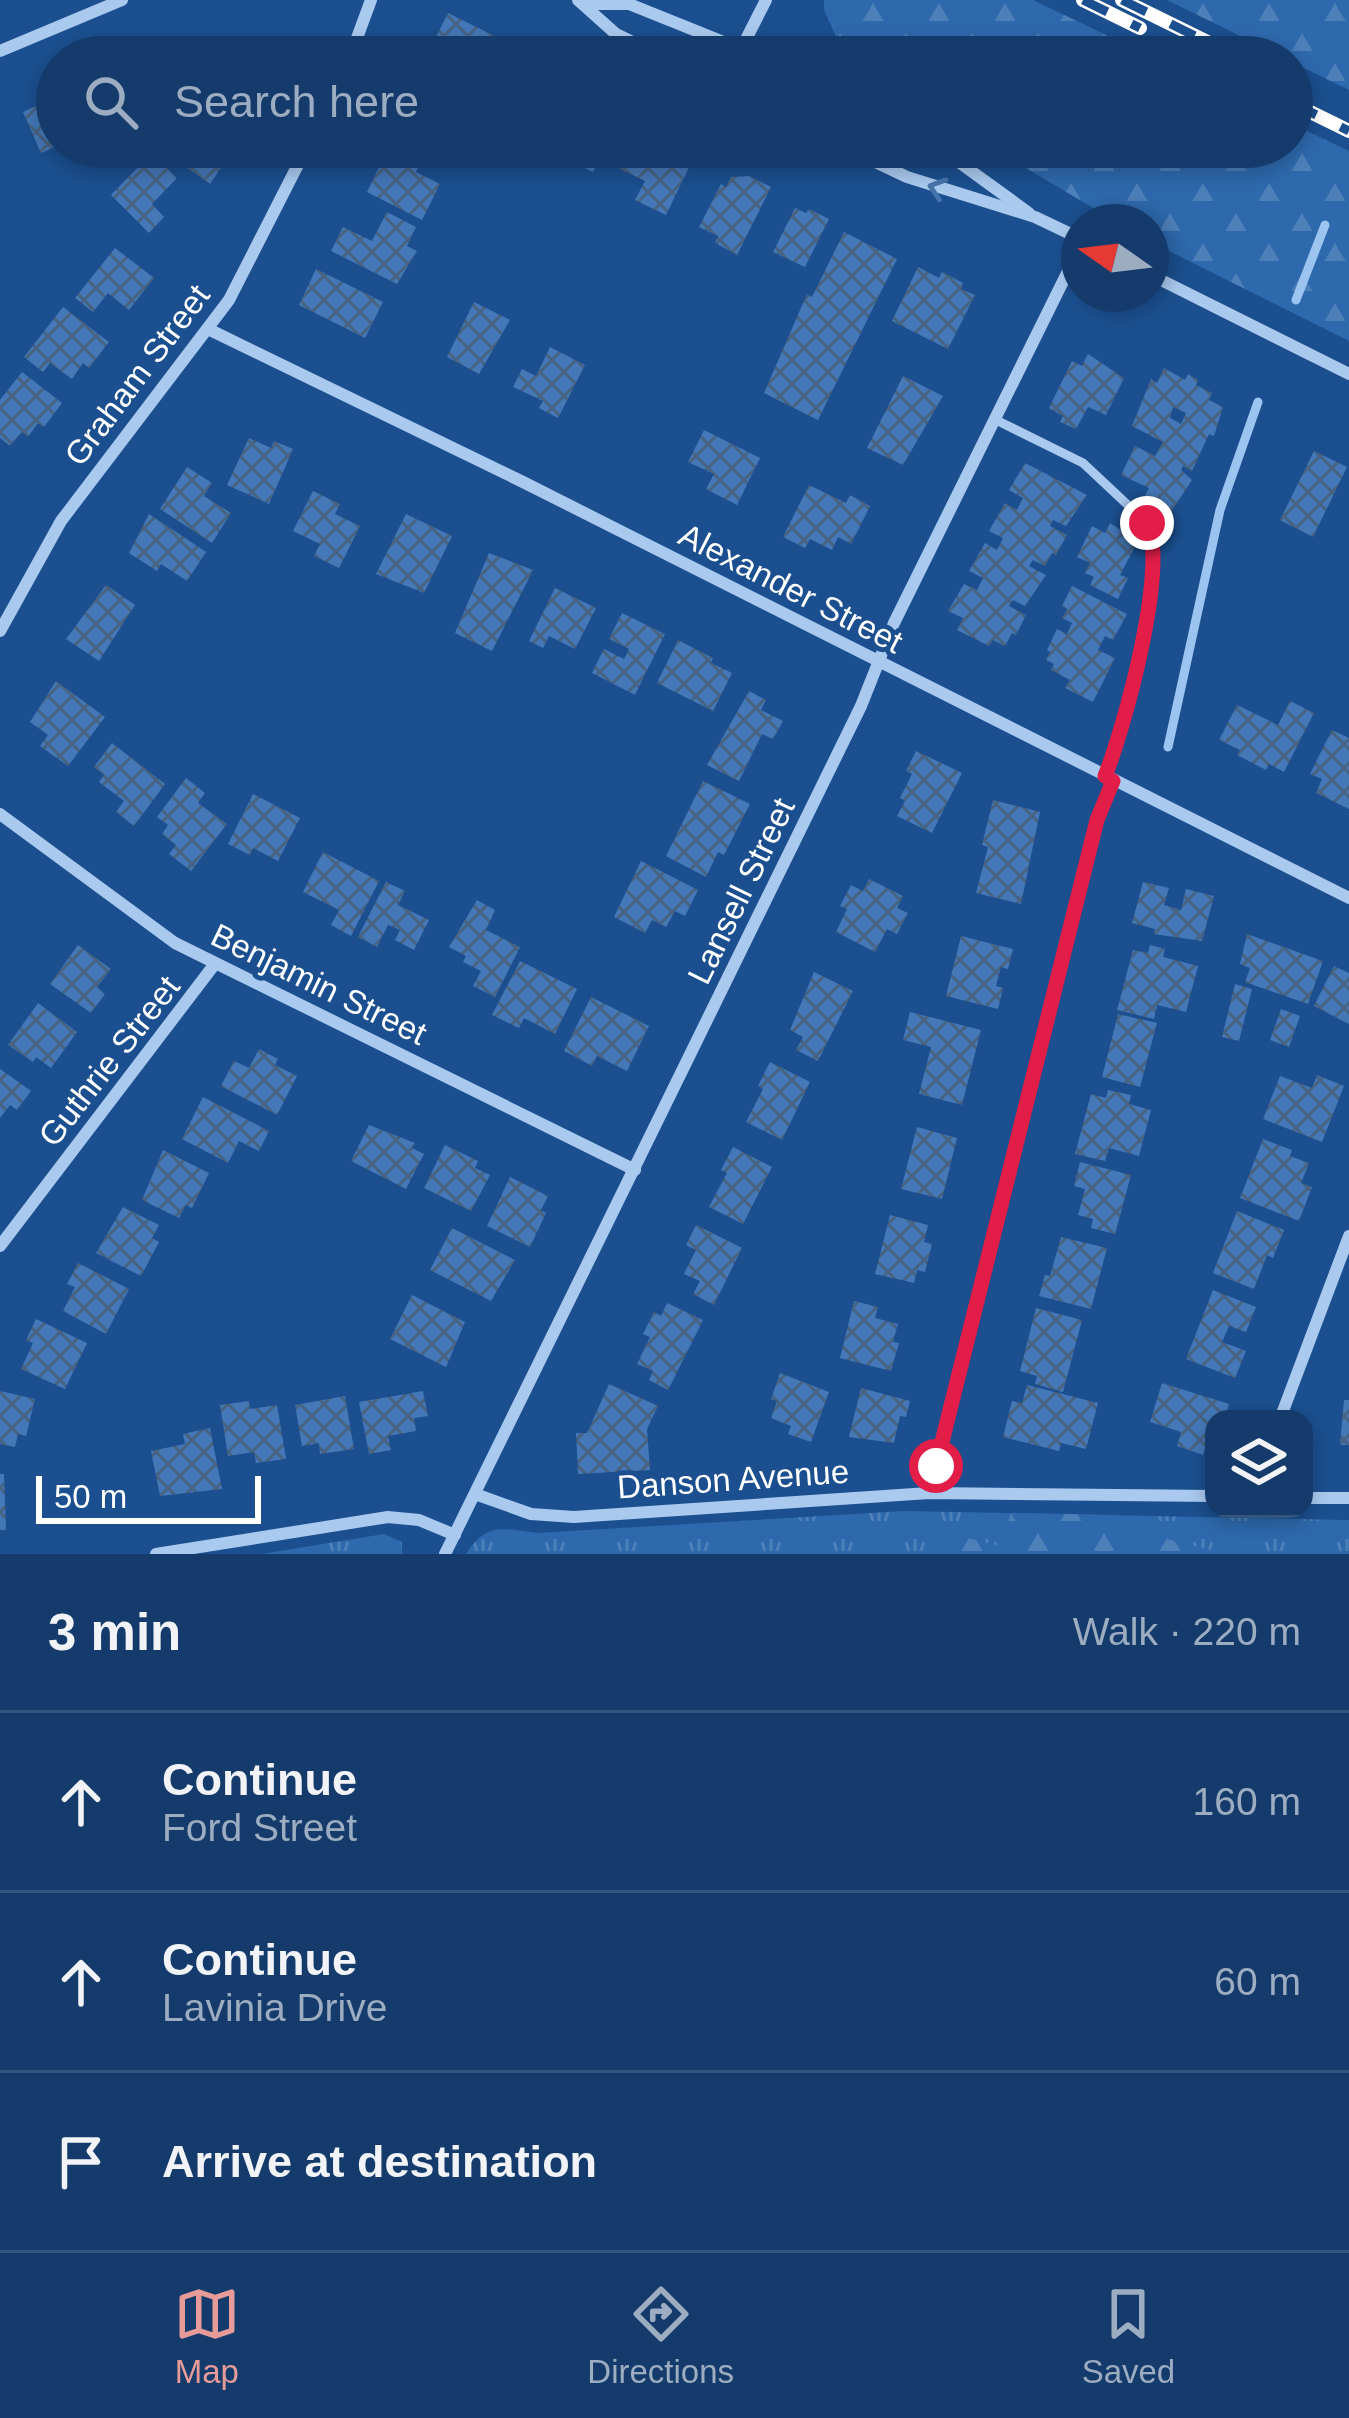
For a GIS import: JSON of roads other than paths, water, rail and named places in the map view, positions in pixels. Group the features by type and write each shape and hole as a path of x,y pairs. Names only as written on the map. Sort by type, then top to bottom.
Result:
{"street":[{"path":"0,51 122,0"},
{"path":"358,36 371,0"},
{"path":"747,36 766,0"},
{"path":"582,2 629,4 702,36"},
{"path":"582,2 620,36"},
{"name":"Graham Street","path":"1,626 61,521 208,329 248,269 297,168"},
{"path":"890,168 932,187 1035,217 1061,229"},
{"path":"967,168 1035,217"},
{"path":"1169,284 1349,374"},
{"name":"Lansell Street","path":"445,1554 861,706 878,661 1061,285"},
{"name":"Alexander Street","path":"208,329 1349,898"},
{"path":"929,1493 1109,778"},
{"name":"Benjamin Street","path":"0,814 161,933 214,965 634,1170"},
{"name":"Guthrie Street","path":"0,1246 214,965"},
{"path":"1283,1410 1349,1236"},
{"name":"Danson Avenue","path":"475,1494 531,1514 574,1517 929,1493 1205,1496"},
{"path":"1313,1498 1349,1498"},
{"path":"155,1554 388,1516 416,1519 455,1535"}],"lane":[{"path":"994,419 1083,463 1147,523 1153,536 1154,567 1126,717 1109,778"}],"waterway":[{"path":"1296,300 1325,225"},
{"path":"1168,747 1220,510 1258,402"}],"railway":[{"path":"1083,0 1140,28"},
{"path":"1122,0 1195,36"},
{"path":"1313,113 1349,131"}]}
